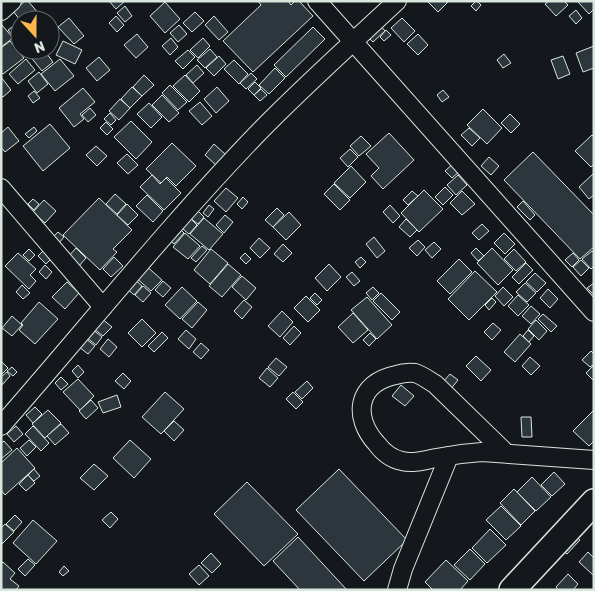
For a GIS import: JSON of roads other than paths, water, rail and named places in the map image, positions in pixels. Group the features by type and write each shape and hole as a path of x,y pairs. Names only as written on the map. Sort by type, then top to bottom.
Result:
{"highway":[{"path":"512,590 594,502"}],"street":[{"path":"1,11 12,1"},
{"path":"317,1 594,312"},
{"path":"1,426 184,214 261,131 397,1"},
{"path":"1,188 103,307"},
{"path":"507,454 435,384 423,376 414,373 389,376 373,385 362,400 361,413 363,423 369,435 391,457 402,461 412,462 482,452 507,454 594,460"},
{"path":"397,590 403,569 449,456"}]}
